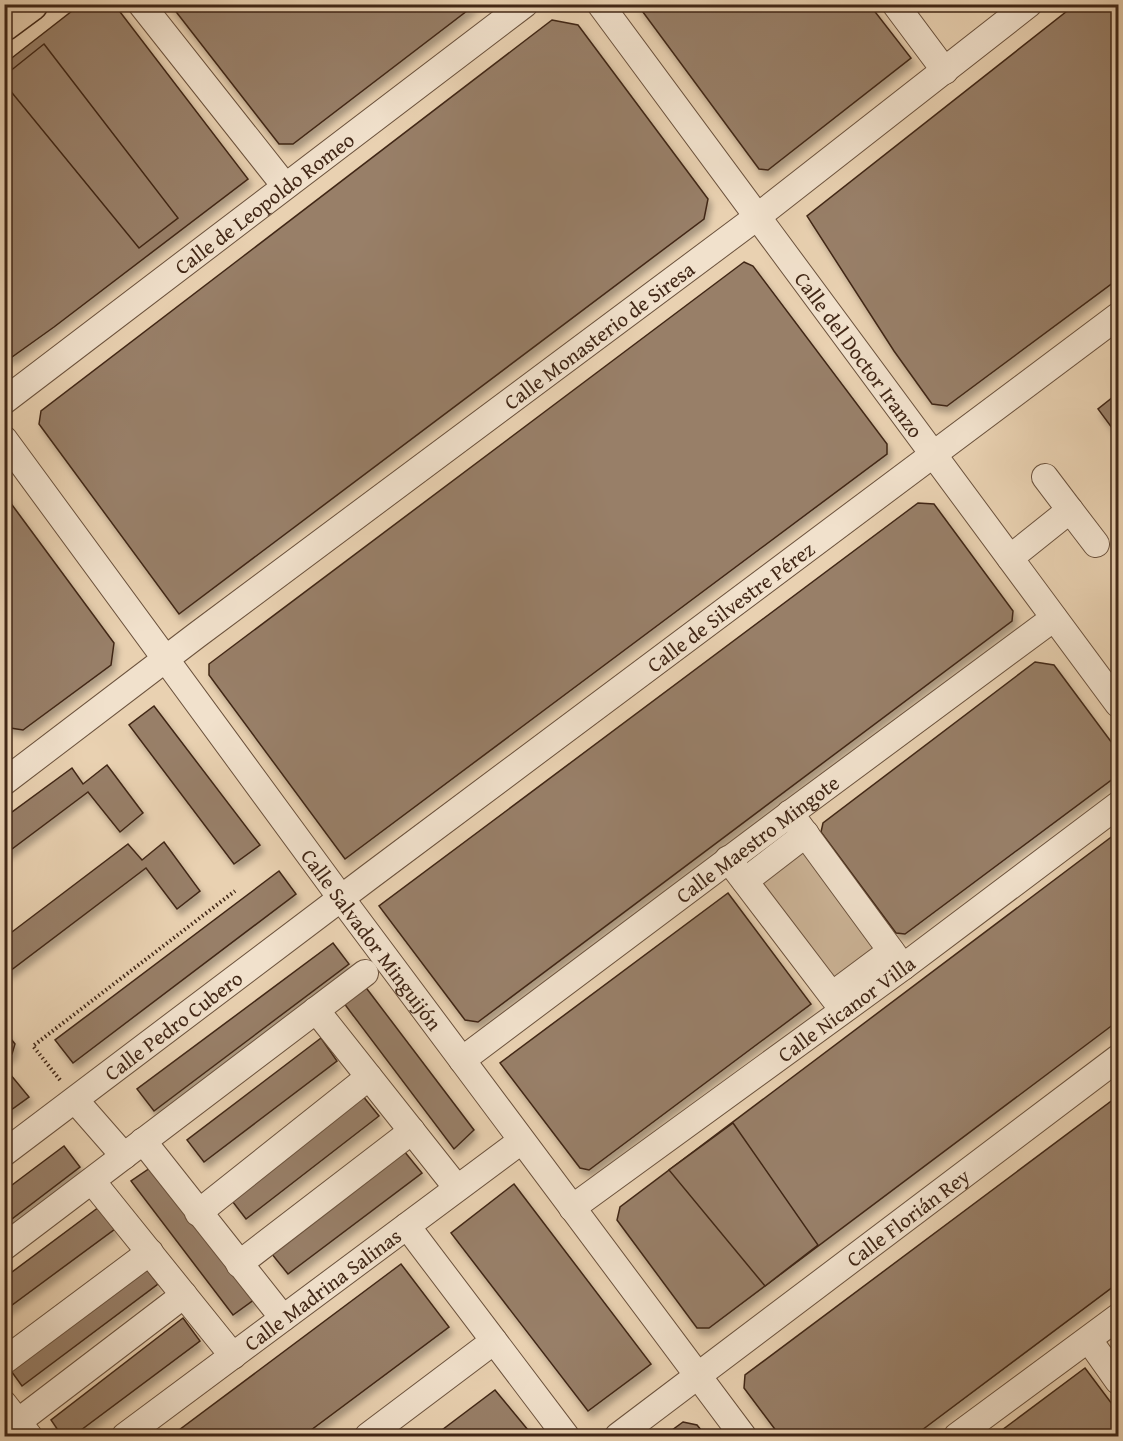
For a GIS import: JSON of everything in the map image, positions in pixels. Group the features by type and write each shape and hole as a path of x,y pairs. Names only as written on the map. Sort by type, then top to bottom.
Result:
{"main road":[{"path":"4,24 31,4"}],"street":[{"path":"141,4 285,186"},
{"name":"Calle de Leopoldo Romeo","path":"4,401 525,4"},
{"name":"Calle del Doctor Iranzo","path":"600,4 1119,704"},
{"path":"895,4 938,62"},
{"name":"Calle Monasterio de Siresa","path":"7,774 165,659 757,217 938,62 1029,4"},
{"name":"Calle de Silvestre Pérez","path":"341,898 1119,316"},
{"name":"Calle Salvador Minguijón","path":"4,439 520,1141 742,1437"},
{"path":"1045,477 1096,544"},
{"path":"1010,558 1070,510"},
{"name":"Calle Maestro Mingote","path":"462,1060 728,859 1054,618"},
{"name":"Calle Nicanor Villa","path":"572,1208 897,959 1119,805"},
{"path":"790,813 897,959"},
{"path":"745,881 806,834"},
{"path":"728,859 838,1003"},
{"name":"Calle Pedro Cubero","path":"4,1153 341,898"},
{"path":"4,1247 365,973"},
{"path":"316,1010 457,1188"},
{"name":"Calle Florián Rey","path":"618,1437 1119,1058"},
{"path":"198,1213 369,1077"},
{"path":"75,1100 134,1149 198,1213 283,1318"},
{"path":"239,1264 412,1131"},
{"name":"Calle Madrina Salinas","path":"125,1437 520,1141"},
{"path":"92,1181 233,1356"},
{"path":"407,1226 566,1437"},
{"path":"4,1361 150,1252"},
{"path":"18,1421 184,1295"},
{"path":"957,1437 1119,1317"},
{"path":"1089,1340 1119,1381"},
{"path":"368,1437 494,1341"}],"path":[{"path":"75,1100 33,1046 236,891"}],"shaded area":[{"path":"802,844 880,949 836,984 755,879"}],"building":[{"path":"81,4 114,4 248,179 54,327 12,357 4,356 4,64"},
{"path":"170,4 476,4 293,144 279,144"},
{"path":"637,4 869,4 911,58 768,170 759,169"},
{"path":"1076,4 1118,4 1118,279 947,406 932,404 894,351 807,216"},
{"path":"552,20 578,25 708,199 704,219 179,614 39,424 41,411"},
{"path":"44,44 178,218 139,248 4,83 4,76"},
{"path":"744,262 753,266 887,444 887,454 345,859 209,675 209,664"},
{"path":"1118,393 1118,436 1098,409"},
{"path":"4,494 114,643 111,665 23,730 4,727"},
{"path":"918,503 934,504 1013,611 1012,621 478,1022 465,1020 379,906"},
{"path":"1035,662 1054,665 1118,751 1118,775 905,934 896,933 821,832 823,823"},
{"path":"154,706 260,845 234,864 129,725"},
{"path":"107,765 143,813 120,832 88,792 4,855 4,818 72,768 83,784"},
{"path":"1118,832 1118,1021 709,1328 697,1328 617,1220 620,1207"},
{"path":"164,842 200,891 177,909 146,868 6,974 4,938 128,844 142,860"},
{"path":"279,871 296,894 73,1063 55,1040"},
{"path":"728,893 811,1004 589,1170 580,1168 500,1063"},
{"path":"333,943 349,964 154,1111 137,1089"},
{"path":"364,985 474,1130 454,1149 343,1002"},
{"path":"4,1030 15,1044 12,1054 4,1059"},
{"path":"321,1038 337,1061 204,1162 187,1140"},
{"path":"10,1074 29,1097 4,1115 4,1078"},
{"path":"362,1095 379,1116 246,1219 229,1197"},
{"path":"1118,1096 1118,1283 914,1436 780,1436 744,1388 745,1375"},
{"path":"733,1123 818,1245 765,1286 669,1170"},
{"path":"64,1146 80,1167 4,1225 4,1191"},
{"path":"404,1151 422,1173 288,1274 271,1253"},
{"path":"153,1166 255,1299 233,1315 131,1181"},
{"path":"514,1184 651,1364 588,1411 451,1233"},
{"path":"99,1207 115,1229 4,1311 4,1278"},
{"path":"141,1262 158,1284 22,1386 6,1364"},
{"path":"401,1264 449,1327 303,1436 171,1436"},
{"path":"183,1318 200,1341 73,1436 62,1436 51,1420"},
{"path":"1085,1368 1118,1412 1118,1436 994,1436"},
{"path":"495,1390 533,1436 434,1436"},
{"path":"683,1422 697,1425 706,1436 664,1436"}]}
